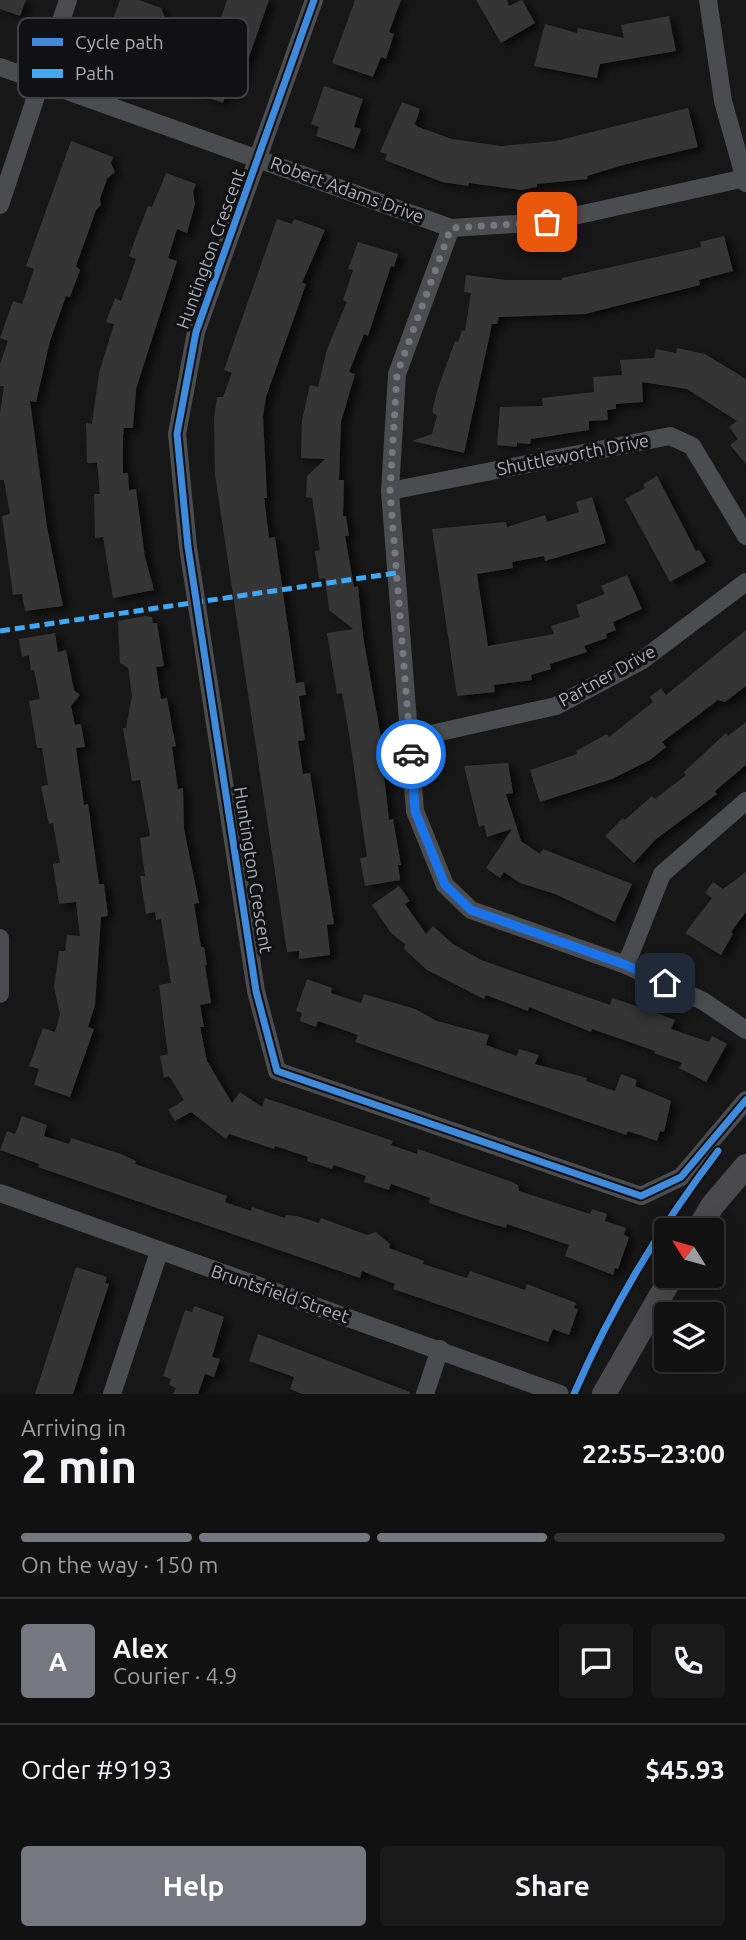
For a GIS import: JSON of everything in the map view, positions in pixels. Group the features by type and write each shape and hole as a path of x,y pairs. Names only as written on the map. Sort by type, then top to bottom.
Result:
{"main road":[{"path":"705,1218 746,1166"},
{"path":"604,1394 665,1288"}],"street":[{"path":"62,18 68,0"},
{"path":"260,158 314,0"},
{"path":"708,0 723,101 745,181"},
{"name":"Robert Adams Drive","path":"0,67 18,73"},
{"path":"0,205 36,98"},
{"name":"Robert Adams Drive","path":"92,98 451,228 547,222 745,181"},
{"name":"Huntington Crescent","path":"260,158 196,332 177,434 188,548 256,991 277,1071 641,1196 681,1177 746,1100"},
{"path":"451,228 397,374 390,491 415,811 445,885 471,910 626,965 703,1001 746,1030"},
{"name":"Shuttleworth Drive","path":"390,491 670,436 692,446 746,536"},
{"name":"Partner Drive","path":"410,739 556,706 641,661 746,582"},
{"path":"626,965 662,874 746,802"},
{"path":"0,938 0,994"},
{"name":"Bruntsfield Street","path":"0,1194 560,1394"},
{"path":"112,1394 159,1252"},
{"path":"425,1394 440,1349"}],"building":[{"path":"0,0 26,0 20,16 0,9"},
{"path":"120,0 139,0 161,8 165,18 113,18"},
{"path":"227,0 269,0 248,60 248,18 221,18"},
{"path":"355,0 401,0 389,32 394,34 386,59 381,57 373,77 332,63"},
{"path":"476,0 507,0 509,6 522,0 535,23 501,43"},
{"path":"669,16 676,51 600,64 597,78 534,66 545,24 577,33 578,28 624,38 621,25"},
{"path":"324,86 363,99 354,127 361,129 354,149 316,136 319,127 311,124"},
{"path":"208,98 225,98 223,103"},
{"path":"402,102 420,109 415,124 418,127 452,139 501,146 556,141 688,108 698,147 623,165 587,176 588,179 537,184 537,187 521,190 469,183 468,186 442,182 385,160 387,154 380,152"},
{"path":"71,141 113,157 111,163 115,172 107,179 100,199 101,205 96,210 76,266 80,270 70,297 66,296 50,341 36,402 30,401 47,527 63,606 25,611 22,594 13,595 2,516 10,514 4,480 0,480 0,413 4,386 0,386 0,364 8,341 0,338 13,301 22,304 34,269 26,266"},
{"path":"166,173 196,184 193,192 195,204 187,233 177,229 168,258 177,261 136,389 133,428 124,428 123,436 123,473 128,473 129,490 136,489 145,557 154,590 113,598 103,537 95,538 94,494 100,494 97,463 87,463 86,423 92,424 99,373 114,324 106,322 115,298 121,301 136,259 129,256 148,206 152,207"},
{"path":"277,219 292,224 294,219 325,230 302,283 306,284 266,397 263,416 267,498 264,498 269,538 275,537 296,683 304,682 306,695 299,696 305,740 298,741 303,774 310,773 334,924 327,925 330,955 299,959 299,951 287,952 215,475 214,418 217,397 223,397 232,373 224,370"},
{"path":"724,236 733,271 699,280 700,285 585,314 499,317 497,324 492,324 464,453 412,441 432,434 437,416 432,412 437,391 455,341 458,342 462,330 465,331 471,293 464,292 466,275 506,280 562,280 701,247 700,242"},
{"path":"358,242 398,254 394,267 391,266 368,336 364,334 349,372 355,374 341,422 339,480 344,480 343,516 346,516 349,536 345,536 354,587 358,586 363,636 386,766 383,767 389,820 393,819 401,865 398,865 400,880 365,886 360,858 367,857 349,734 342,693 337,694 327,633 353,629 329,610 325,578 319,579 315,551 320,550 312,498 306,497 307,476 325,459 301,458 302,420 310,385 318,387 327,349 347,302 343,300 353,270 348,269"},
{"path":"677,348 705,354 746,379 746,464 730,445 738,439 729,427 737,421 687,389 642,382 643,402 616,404 616,409 607,410 608,420 589,421 589,430 531,439 530,444 517,443 517,447 497,445 500,407 543,406 542,398 594,392 593,377 622,375 620,360 654,358 656,349 676,353"},
{"path":"657,476 696,551 699,550 706,562 670,582 625,499 645,488 643,484"},
{"path":"592,497 606,543 545,561 544,556 512,562 513,568 477,574 488,646 554,634 551,626 580,617 576,605 605,594 601,586 627,575 642,609 613,622 616,630 606,634 607,638 584,646 587,652 550,664 551,669 531,675 532,680 494,685 495,692 457,696 432,529 506,522 507,527 545,515 547,522 579,512 576,502"},
{"path":"152,617 153,623 157,623 164,666 156,667 161,699 167,698 176,746 172,747 178,789 183,788 184,829 199,903 194,904 201,947 204,947 211,1003 200,1005 204,1027 200,1027 207,1061 232,1103 240,1092 262,1107 265,1098 393,1141 391,1145 417,1154 418,1149 512,1182 518,1185 519,1191 590,1214 592,1209 607,1214 605,1221 626,1228 624,1235 629,1237 618,1269 615,1268 613,1275 565,1256 569,1245 507,1224 506,1228 429,1203 430,1198 391,1184 389,1190 364,1182 366,1176 334,1165 332,1169 307,1161 308,1157 275,1146 274,1149 229,1134 226,1139 191,1112 175,1121 168,1110 184,1100 169,1076 164,1078 160,1056 168,1054 159,985 171,983 161,919 156,920 155,912 146,914 140,876 145,876 140,838 150,836 140,780 132,781 123,728 126,728 132,696 128,668 120,663 118,621"},
{"path":"746,630 746,686 725,702 718,700 662,742 666,747 650,760 612,779 540,802 530,770 577,754 576,751 607,734 609,737 653,702 650,697 661,688 666,695"},
{"path":"55,633 58,652 66,650 74,690 80,695 71,706 75,725 81,724 85,747 76,748 84,805 88,804 99,884 104,884 108,916 101,917 95,1005 88,1027 94,1029 70,1097 34,1085 39,1069 29,1066 43,1028 55,1032 60,1014 54,987 59,951 65,951 67,935 80,936 76,902 59,904 53,864 60,863 53,823 49,824 41,786 48,785 42,748 37,748 29,701 40,699 29,655 22,657 19,639"},
{"path":"746,722 746,765 715,791 717,794 656,839 634,863 605,836 652,796 655,799 686,775 684,772 726,733 728,736"},
{"path":"508,763 513,793 506,794 521,841 540,854 543,849 632,884 615,922 555,894 520,883 504,872 500,878 486,868 512,829 487,837 484,825 479,827 464,766"},
{"path":"746,872 746,912 731,932 733,934 721,955 685,933 712,898 705,893 713,882 723,889"},
{"path":"399,886 410,901 405,904 426,934 433,926 453,944 481,960 610,1005 612,998 649,1010 675,1020 671,1029 709,1042 712,1036 727,1044 706,1082 679,1068 682,1063 654,1053 655,1051 592,1029 591,1032 529,1007 528,1011 486,995 484,999 427,970 403,948 406,945 391,933 372,905"},
{"path":"307,979 332,988 331,993 361,1003 364,994 415,1009 437,1021 489,1035 486,1045 517,1056 519,1049 539,1055 535,1064 587,1078 586,1081 615,1091 621,1074 637,1080 635,1086 671,1101 664,1132 660,1131 657,1141 628,1131 626,1135 355,1042 358,1035 318,1021 316,1027 300,1021 302,1013 296,1011"},
{"path":"22,1116 47,1125 44,1136 69,1144 71,1138 121,1154 136,1161 135,1164 227,1196 225,1202 251,1211 252,1207 285,1218 286,1215 297,1216 319,1223 321,1218 367,1235 376,1232 390,1244 389,1248 424,1261 423,1264 467,1278 470,1271 525,1290 527,1284 576,1303 574,1308 578,1309 569,1335 553,1329 548,1342 393,1289 395,1284 362,1271 360,1278 38,1167 39,1164 0,1150 7,1131 15,1134"},
{"path":"76,1267 107,1277 105,1283 109,1284 73,1394 35,1394"},
{"path":"194,1306 224,1317 212,1357 220,1359 214,1377 205,1374 198,1394 173,1394 176,1388 169,1385 171,1379 163,1376 185,1310 192,1312"},
{"path":"258,1334 410,1394 302,1394 290,1389 294,1377 249,1361"}],"marked path":[{"path":"0,631 396,573"}],"cycle path":[{"path":"314,0 196,332 177,434 188,547 256,991 277,1071 641,1196 681,1177 746,1100"},
{"path":"574,1394 604,1330 638,1268 718,1151"}],"way so far":[{"path":"411,754 390,491 397,374 451,228 547,222"}],"route":[{"path":"411,754 415,811 445,885 471,910 626,965 665,983"}]}
